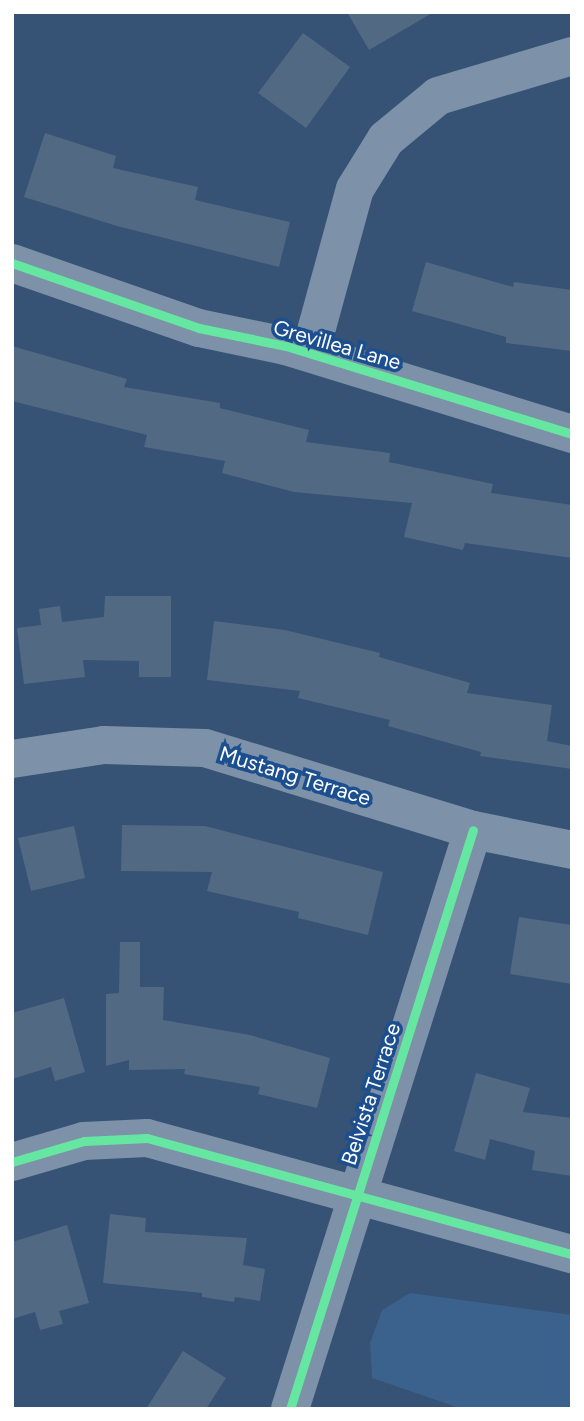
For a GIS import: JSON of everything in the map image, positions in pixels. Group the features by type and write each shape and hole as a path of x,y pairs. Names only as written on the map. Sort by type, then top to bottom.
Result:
{"street":[{"path":"310,353 355,189 386,139 438,96 572,56"},
{"name":"Grevillea Lane","path":"12,263 199,328 310,353 572,434"},
{"name":"Mustang Terrace","path":"12,759 104,746 205,748 472,830 572,850"},
{"name":"Belvista Terrace","path":"290,1409 472,830"},
{"path":"12,1162 84,1141 147,1138 356,1198 572,1254"}],"water":[{"path":"410,1293 572,1315 572,1409 462,1409 372,1378 370,1343 382,1310"}],"building":[{"path":"347,12 434,12 369,50"},
{"path":"303,33 350,67 306,128 258,93"},
{"path":"45,133 116,156 113,168 198,187 195,200 290,222 279,267 117,226 24,197"},
{"path":"426,262 513,287 514,282 572,290 572,351 506,343 506,337 412,311"},
{"path":"12,346 127,379 124,387 220,403 220,408 309,430 306,442 390,453 389,462 493,484 491,493 572,505 572,558 465,543 463,550 404,537 412,503 294,492 222,473 225,461 144,447 147,435 12,401"},
{"path":"105,596 171,596 171,677 139,677 139,661 83,660 85,677 24,684 17,628 41,625 39,609 60,606 62,622 104,617"},
{"path":"214,621 285,630 380,653 379,657 470,683 467,693 552,705 547,741 572,746 572,769 480,756 481,752 388,726 390,720 298,698 300,691 207,680"},
{"path":"122,825 205,826 383,872 368,935 298,918 299,912 207,891 212,872 121,871"},
{"path":"74,826 85,878 31,891 18,838"},
{"path":"519,917 572,925 572,984 510,974"},
{"path":"120,942 140,942 140,987 164,987 163,1020 250,1035 330,1058 317,1108 258,1094 260,1087 184,1074 185,1069 129,1070 129,1060 106,1066 106,994 119,993"},
{"path":"64,998 85,1072 55,1081 51,1067 12,1079 12,1013"},
{"path":"476,1073 530,1088 523,1112 572,1118 572,1176 532,1170 535,1151 490,1139 485,1160 454,1151"},
{"path":"110,1214 146,1218 145,1232 247,1238 243,1265 265,1269 260,1301 235,1297 234,1302 202,1297 202,1293 103,1283"},
{"path":"67,1225 89,1303 59,1311 63,1324 40,1330 35,1312 12,1319 12,1242"},
{"path":"183,1351 226,1378 206,1409 146,1409"}],"cycle path":[{"path":"12,263 199,328 286,346 572,434"},
{"path":"290,1409 473,830"},
{"path":"12,1162 84,1141 147,1138 572,1254"}]}
